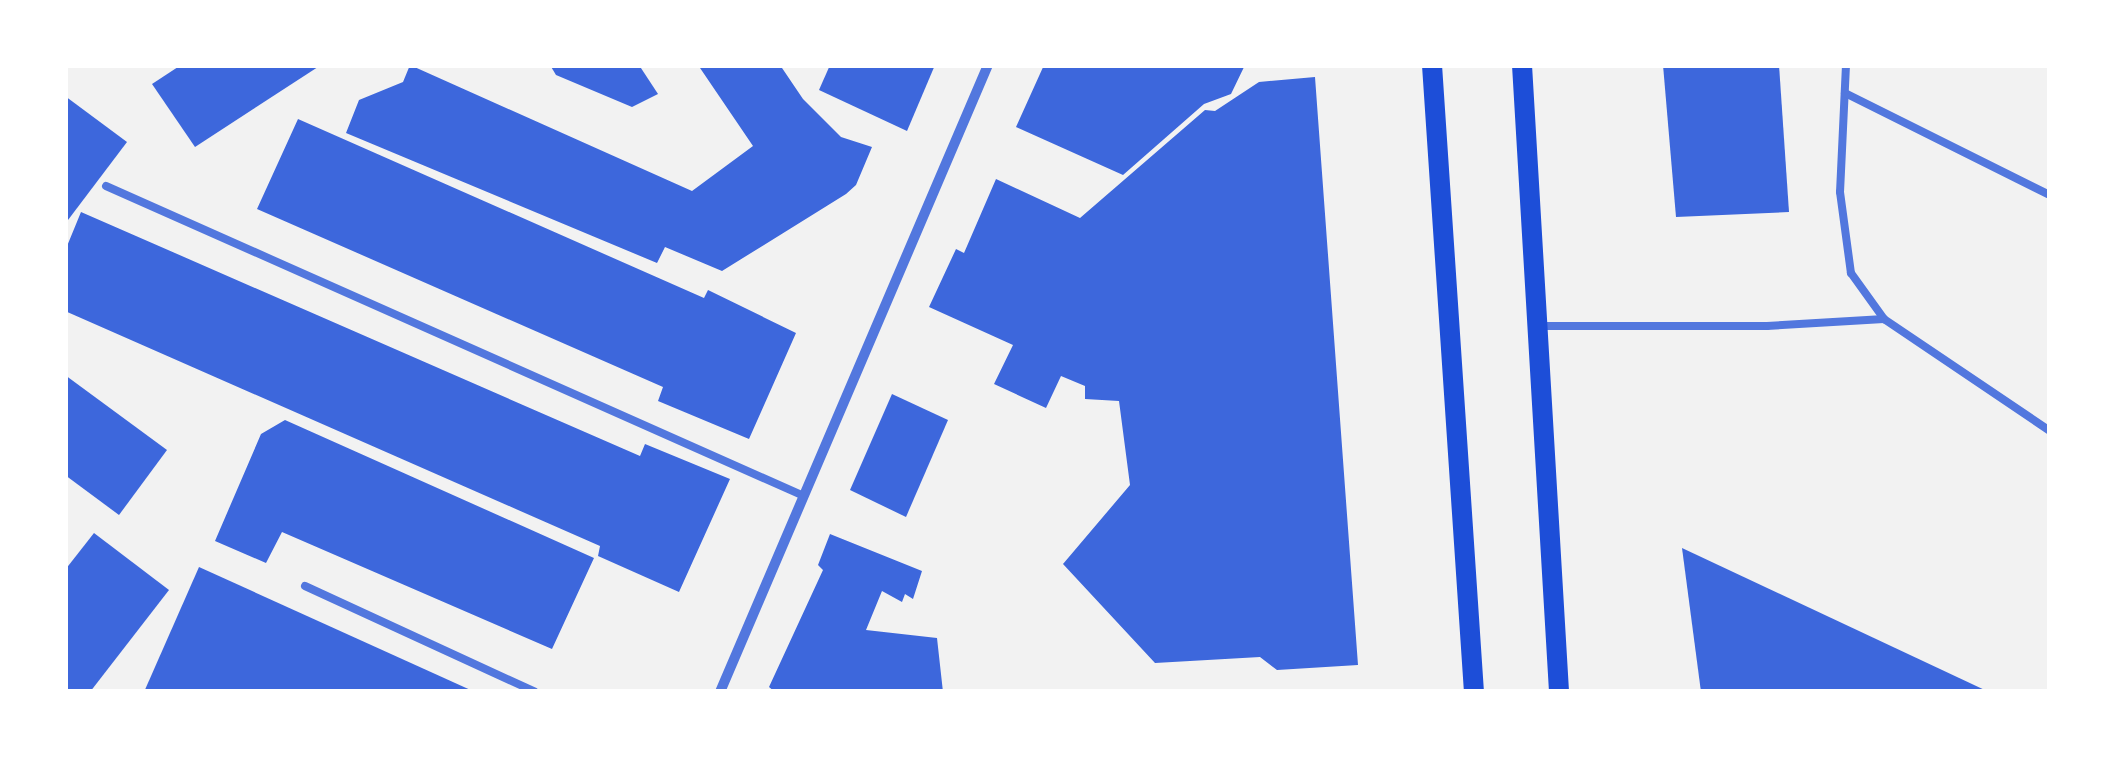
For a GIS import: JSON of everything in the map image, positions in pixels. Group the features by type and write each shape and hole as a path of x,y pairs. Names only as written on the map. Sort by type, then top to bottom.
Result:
{"main road":[{"path":"1432,65 1474,692"},
{"path":"1522,65 1559,692"}],"street":[{"path":"720,692 988,65"}],"lane":[{"path":"1846,65 1840,192 1850,273 1884,318 2050,431"},
{"path":"1845,92 2050,195"},
{"path":"106,186 804,496"},
{"path":"1537,326 1768,326 1884,318"},
{"path":"305,586 535,692"}],"building":[{"path":"181,65 321,65 195,147 152,84"},
{"path":"410,65 692,191 753,146 698,65 780,65 803,99 841,137 872,147 856,185 846,194 722,271 665,247 657,263 346,133 359,100 403,82"},
{"path":"550,65 639,65 658,94 632,107 556,75"},
{"path":"830,65 935,65 907,131 819,90"},
{"path":"1044,65 1245,65 1231,94 1204,104 1123,175 1016,127"},
{"path":"1663,65 1779,65 1789,212 1676,217"},
{"path":"1315,77 1358,665 1277,670 1260,657 1155,663 1063,564 1130,485 1119,401 1085,399 1085,386 1061,376 1046,408 994,384 1013,345 929,307 956,249 964,253 996,179 1080,218 1205,110 1215,111 1259,82"},
{"path":"65,96 127,142 65,224"},
{"path":"298,119 704,298 708,290 796,333 749,439 658,401 663,387 257,209"},
{"path":"81,212 640,456 645,444 730,479 679,592 598,556 600,546 65,311 65,251"},
{"path":"65,375 167,450 119,515 65,475"},
{"path":"892,394 948,420 906,517 850,490"},
{"path":"285,420 594,558 552,649 282,532 266,563 215,541 261,434"},
{"path":"94,533 169,590 90,692 65,692 65,570"},
{"path":"830,534 922,571 913,599 905,594 902,602 882,591 866,630 937,638 943,692 775,692 769,687 823,570 818,565"},
{"path":"1682,548 1989,692 1701,692"},
{"path":"199,567 475,692 144,692"}]}
